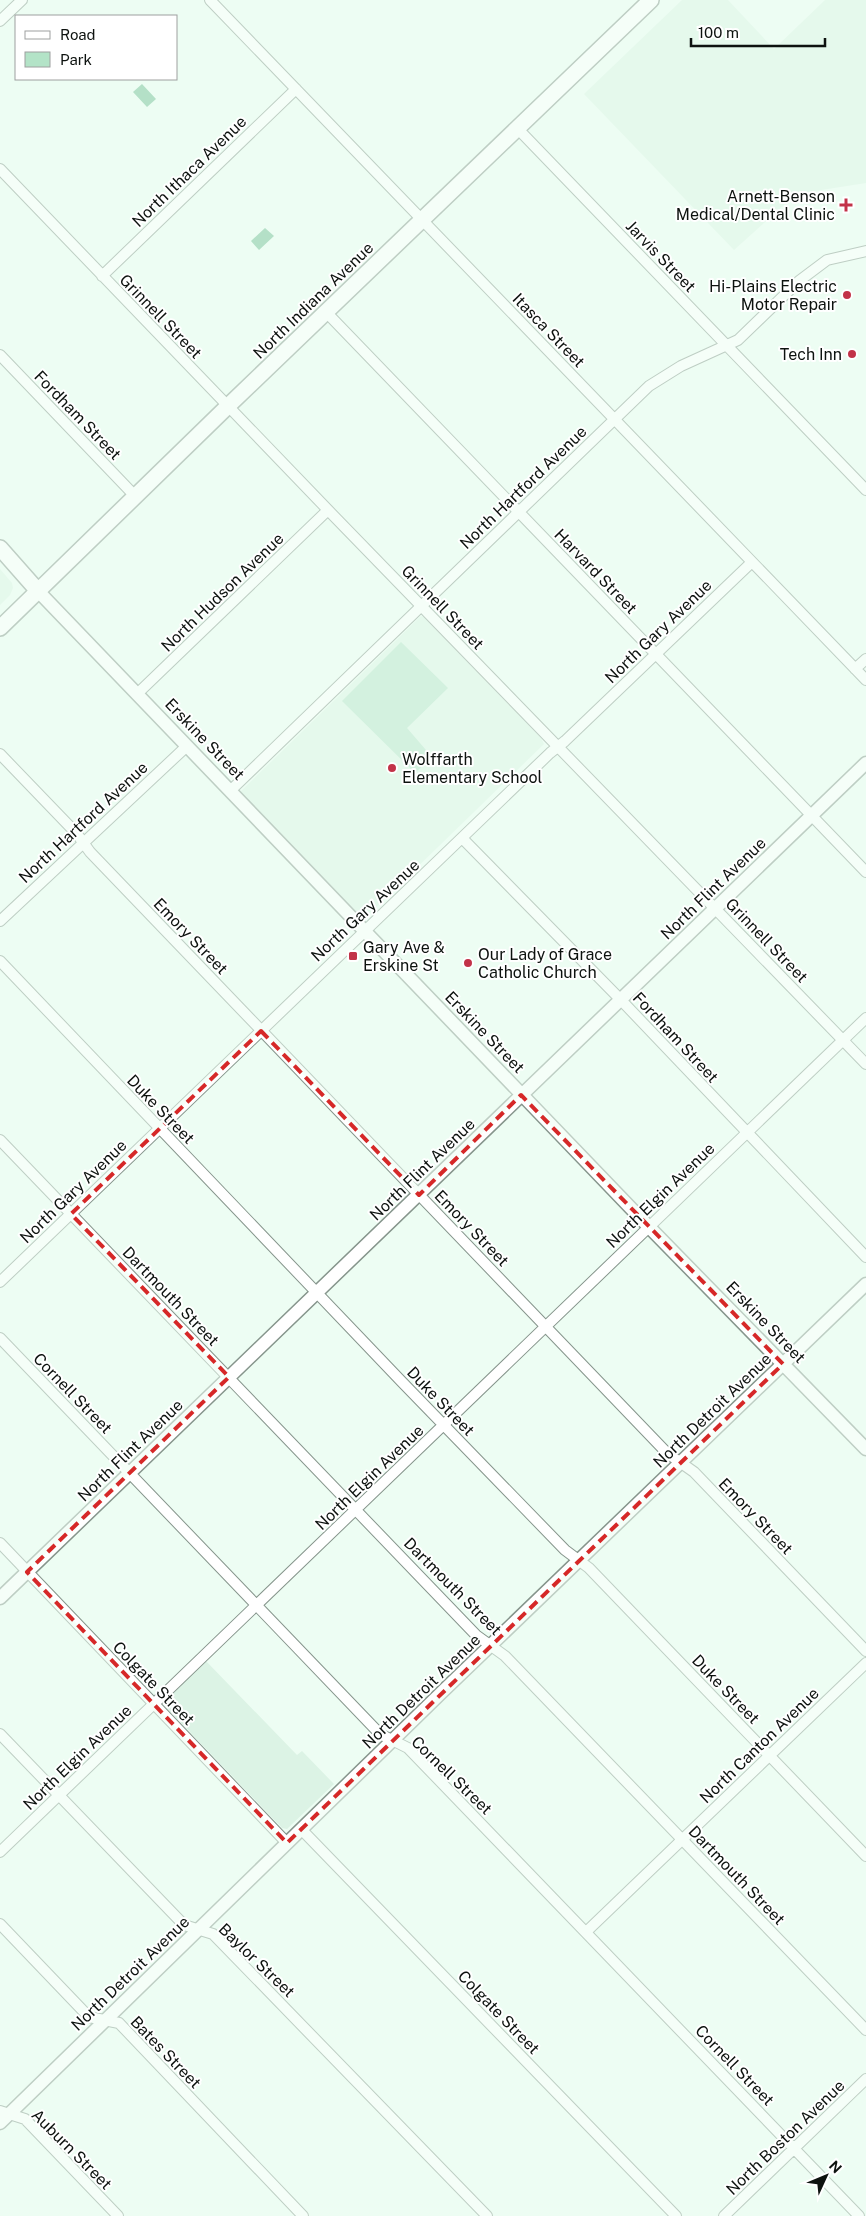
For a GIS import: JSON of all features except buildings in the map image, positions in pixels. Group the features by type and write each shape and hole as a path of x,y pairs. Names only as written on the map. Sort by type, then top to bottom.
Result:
{"main road":[{"name":"North Indiana Avenue","path":"0,628 651,0"},
{"name":"Erskine Street","path":"0,548 38,590"}],"street":[{"path":"0,21 22,0"},
{"name":"Itasca Street","path":"210,0 866,680"},
{"name":"North Ithaca Avenue","path":"102,276 296,89"},
{"name":"Jarvis Street","path":"518,129 866,490"},
{"name":"Grinnell Street","path":"0,169 866,1064"},
{"name":"North Hartford Avenue","path":"230,791 649,386 681,366 738,340 813,269 827,260 866,251"},
{"name":"Harvard Street","path":"326,312 866,872"},
{"name":"Fordham Street","path":"0,355 135,496"},
{"name":"North Hudson Avenue","path":"137,694 328,510"},
{"name":"North Gary Avenue","path":"0,1282 462,838 656,656 752,562"},
{"name":"Erskine Street","path":"38,590 648,1227 866,1449"},
{"path":"855,669 866,659"},
{"name":"North Hartford Avenue","path":"0,921 188,746"},
{"name":"Emory Street","path":"0,754 261,1031 667,1453 694,1472 866,1651"},
{"name":"North Flint Avenue","path":"0,1598 866,763"},
{"name":"Fordham Street","path":"462,838 620,999 866,1257"},
{"name":"Duke Street","path":"0,961 316,1293 565,1550 589,1568 866,1856"},
{"name":"North Elgin Avenue","path":"0,1852 866,1018"},
{"name":"Dartmouth Street","path":"0,1140 476,1635 505,1656 866,2030"},
{"name":"North Detroit Avenue","path":"3,2116 105,2020 866,1284"},
{"name":"Cornell Street","path":"0,1338 380,1734 408,1748 859,2216"},
{"name":"Colgate Street","path":"0,1543 287,1843"},
{"name":"North Canton Avenue","path":"586,1932 866,1663"},
{"name":"Baylor Street","path":"0,1734 184,1925 213,1934 487,2216"},
{"name":"Colgate Street","path":"301,1829 676,2216"},
{"name":"Bates Street","path":"0,1924 89,2016 118,2023 303,2216"},
{"name":"North Boston Avenue","path":"724,2216 866,2079"},
{"name":"Auburn Street","path":"3,2116 25,2119 118,2216"}],"highlighted area":[{"path":"261,1031 419,1195 521,1095 783,1364 287,1843 27,1572 229,1377 71,1214"}],"shaded area":[{"path":"682,0 728,0 774,49 825,0 866,0 866,183 796,194 734,250 584,94"},
{"path":"142,84 156,99 147,107 133,92"},
{"path":"265,228 274,236 259,250 251,241"},
{"path":"0,569 12,583 13,588 10,595 0,605"},
{"name":"Wolffarth Elementary School","path":"421,616 541,738 544,744 367,916 361,917 242,795 241,791"},
{"path":"205,1660 297,1755 302,1751 334,1784 287,1829 282,1828 162,1702"}],"green space":[{"path":"401,642 448,688 407,728 432,757 415,773 342,701"}],"place":[{"name":"Arnett-Benson Medical/Dental Clinic","path":"846,205"},
{"name":"Hi-Plains Electric Motor Repair","path":"847,295"},
{"name":"Tech Inn","path":"852,354"},
{"name":"Wolffarth Elementary School","path":"392,768"},
{"name":"Gary Ave & Erskine St","path":"353,956"},
{"name":"Our Lady of Grace Catholic Church","path":"468,963"}]}
